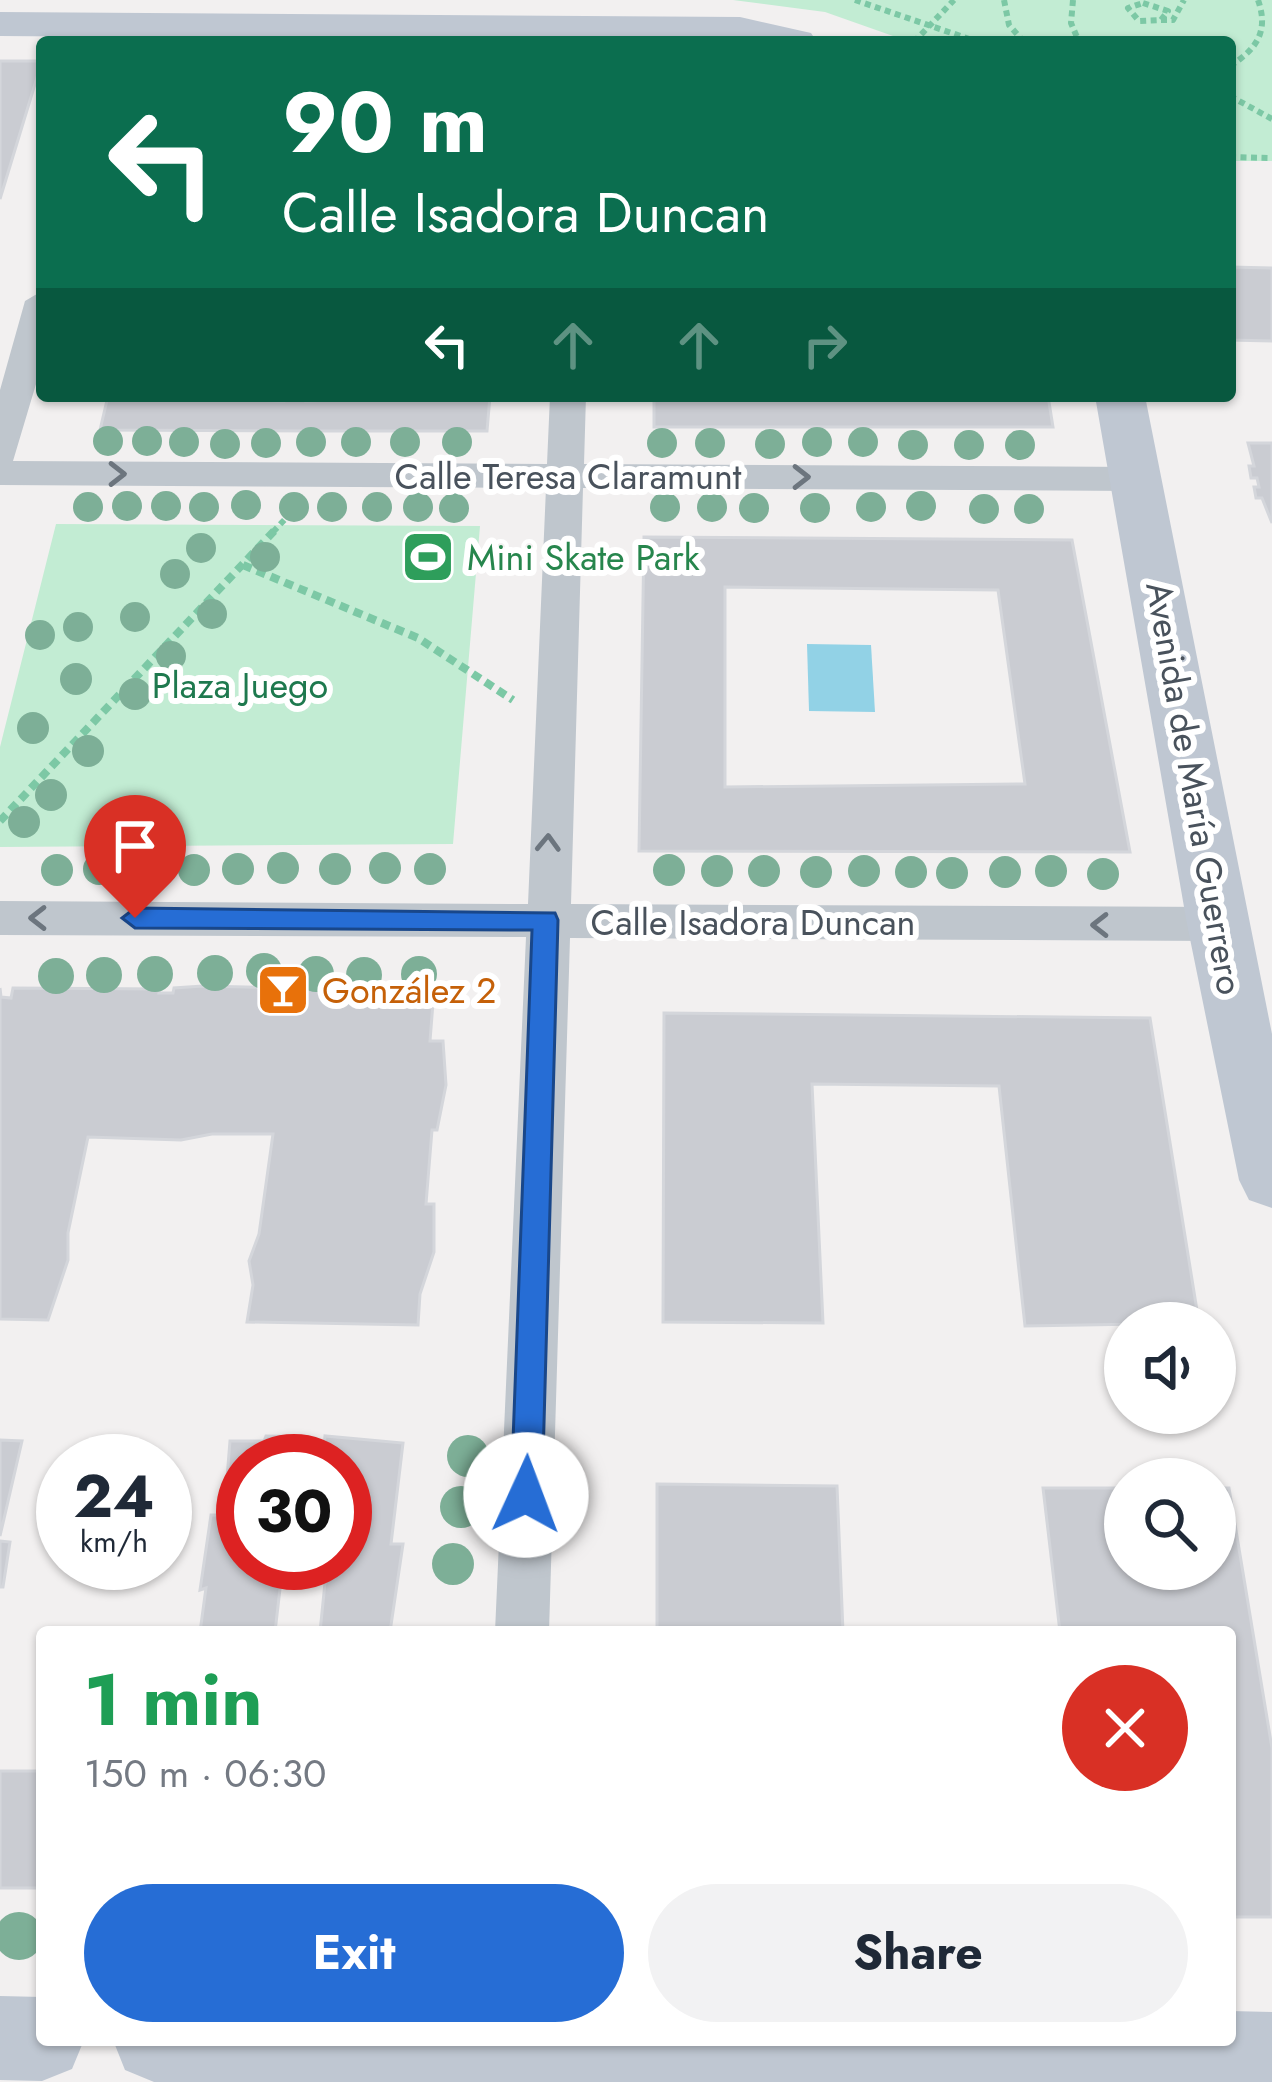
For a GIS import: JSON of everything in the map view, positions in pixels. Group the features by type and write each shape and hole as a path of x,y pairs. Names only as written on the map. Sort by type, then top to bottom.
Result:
{"street":[{"path":"0,24 118,33 588,34 740,29 770,36"},
{"path":"0,454 36,323"},
{"path":"522,1626 568,402"},
{"name":"Avenida de María Guerrero","path":"1121,402 1217,924 1272,1180"},
{"name":"Calle Teresa Claramunt","path":"0,473 1136,479"},
{"name":"Calle Isadora Duncan","path":"0,918 1217,924"},
{"path":"0,2038 36,2039"},
{"path":"296,2046 508,2055 1272,2054"}],"path":[{"path":"855,0 962,36"},
{"path":"919,36 954,0"},
{"path":"1004,0 1009,25 1019,36"},
{"path":"1073,0 1071,23 1076,36"},
{"path":"1160,21 1168,11 1159,4 1140,2 1128,8 1139,21 1160,21 1179,14 1184,0"},
{"path":"1236,63 1249,56 1262,39 1266,20 1262,0"},
{"path":"1236,99 1272,119"},
{"path":"1236,158 1272,158"},
{"path":"0,820 287,517"},
{"path":"243,565 353,604 470,664 552,732"}],"green space":[{"path":"733,0 1272,0 1272,161 1236,161 1236,36 893,36 825,12"},
{"name":"Plaza Juego","path":"56,524 480,526 453,844 0,847 0,747"}],"water":[{"path":"807,644 871,645 875,712 809,711"}],"building":[{"path":"0,61 36,61 36,81 0,199"},
{"path":"1236,267 1272,268 1272,341 1236,340"},
{"path":"107,402 489,402 487,431 100,430"},
{"path":"654,402 1049,402 1053,427 654,427"},
{"path":"1248,443 1272,443 1272,523 1262,498 1256,498 1254,487 1259,487 1257,478 1251,478 1249,466 1254,466"},
{"path":"644,537 1072,540 1130,852 639,851","holes":["725,587 998,590 1025,784 725,787"]},
{"path":"0,988 1,997 11,998 13,988 173,993 174,988 389,990 388,1000 400,1000 401,989 434,990 430,1041 443,1041 446,1085 437,1130 432,1130 426,1204 434,1204 434,1252 420,1294 418,1325 247,1322 253,1285 249,1261 259,1234 273,1134 212,1134 181,1140 88,1137 68,1233 68,1260 48,1320 0,1319"},
{"path":"664,1013 1150,1018 1196,1302 1104,1302 1104,1325 1025,1326 999,1086 812,1084 823,1323 663,1322"},
{"path":"0,1440 22,1441 0,1536"},
{"path":"372,1440 403,1443 391,1544 403,1544 391,1626 321,1626 324,1590 372,1590"},
{"path":"657,1484 837,1486 843,1626 657,1626"},
{"path":"1043,1488 1104,1488 1104,1590 1236,1590 1236,1530 1272,1748 1272,1917 1236,1917 1236,1626 1059,1626"},
{"path":"211,1515 216,1515 216,1590 280,1590 276,1626 201,1626 206,1588 200,1590"},
{"path":"0,1541 10,1542 3,1587 0,1587"},
{"path":"0,1771 36,1771 36,1888 0,1888"}],"place":[{"name":"Mini Skate Park","path":"428,557"},
{"name":"González 2","path":"283,990"}],"route":[{"path":"135,918 545,920 526,1495"}]}
